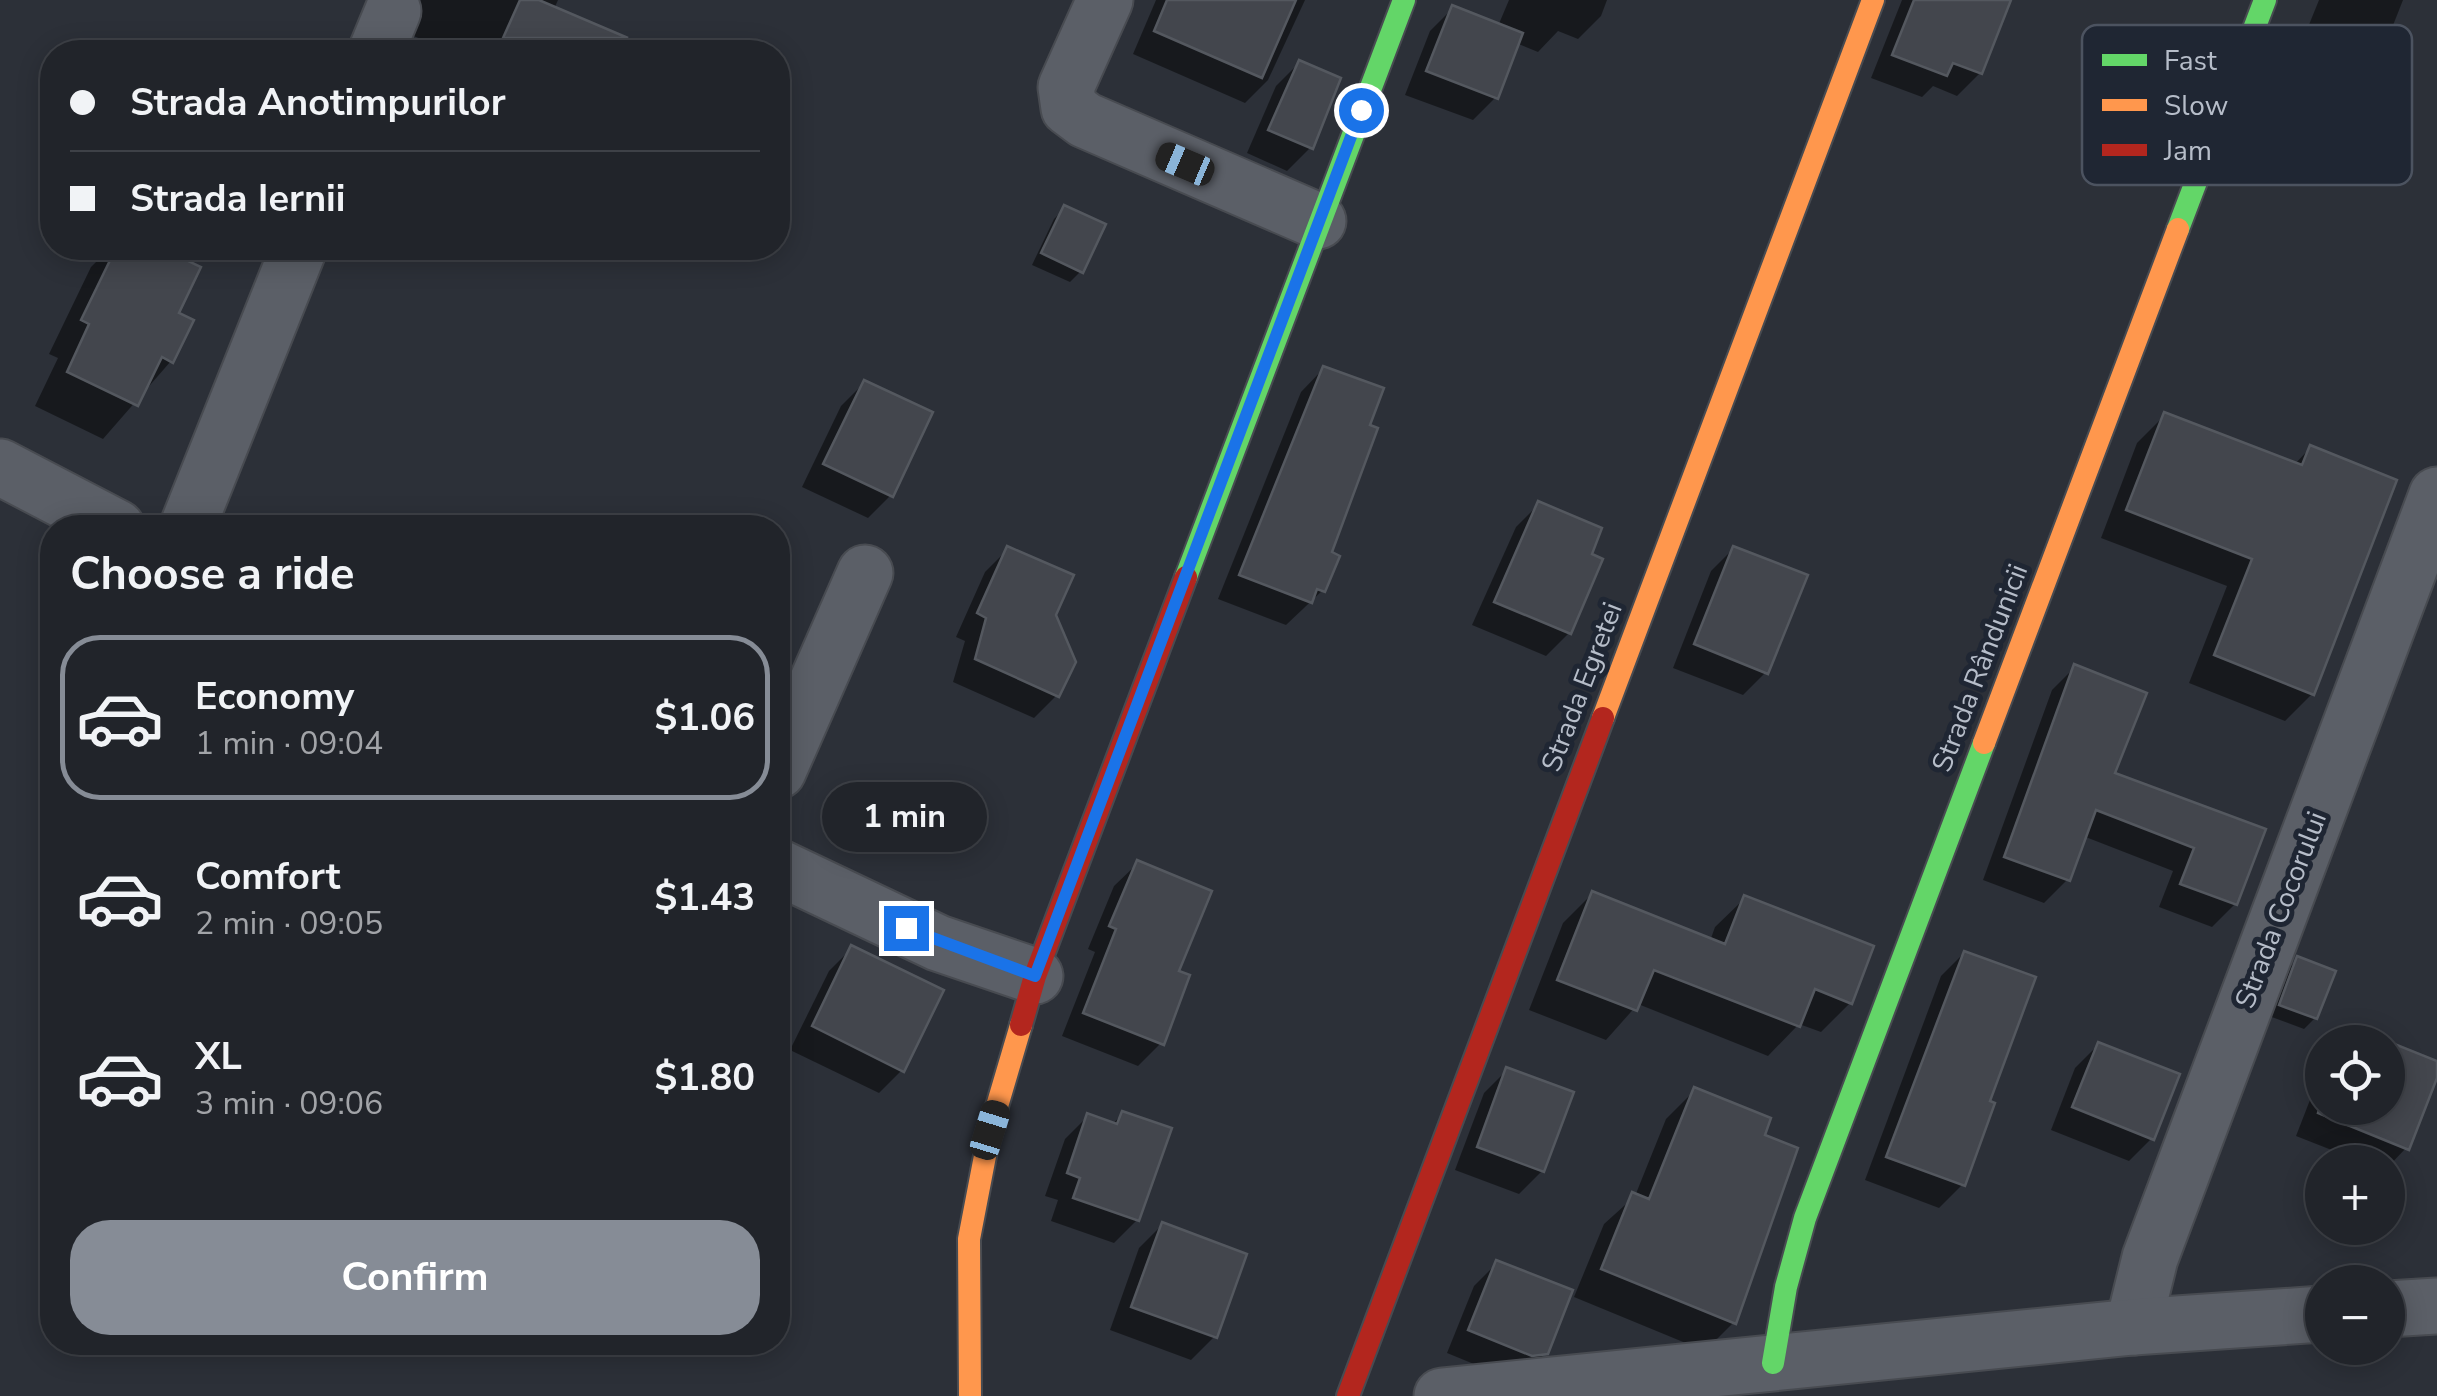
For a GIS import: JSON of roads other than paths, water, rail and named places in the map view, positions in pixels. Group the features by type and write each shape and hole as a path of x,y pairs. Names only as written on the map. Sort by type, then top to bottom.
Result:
{"street":[{"path":"1106,0 1066,87 1069,108 1085,120 1318,221"},
{"path":"970,1396 969,1238 990,1130 1035,976 1404,0"},
{"name":"Strada Egretei","path":"1348,1396 1872,0"},
{"name":"Strada Rândunicii","path":"2256,25 2265,0"},
{"name":"Strada Rândunicii","path":"1773,1363 1786,1287 1805,1218 2195,185"},
{"path":"192,515 293,260"},
{"path":"0,466 92,515"},
{"name":"Strada Cocorului","path":"2133,1326 2150,1258 2437,495"},
{"path":"790,743 866,574"},
{"path":"790,874 938,943 1035,976"},
{"path":"2405,1308 2437,1306"},
{"path":"1442,1396 2133,1326 2305,1315"}]}
